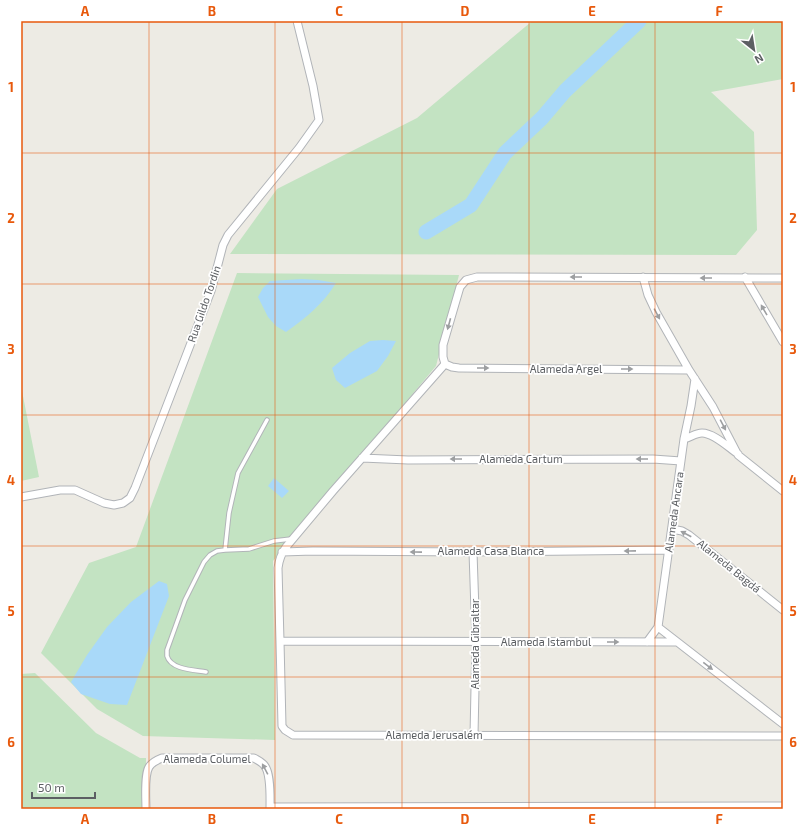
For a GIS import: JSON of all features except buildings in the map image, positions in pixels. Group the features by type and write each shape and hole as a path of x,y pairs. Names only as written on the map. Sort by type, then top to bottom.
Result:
{"street":[{"name":"Rua Gildo Tordin","path":"21,497 60,490 75,490 104,503 114,505 123,503 130,498 211,291 223,245 228,235 320,120 296,21"},
{"path":"445,364 443,357 443,345 460,287 466,280 477,277 783,278"},
{"path":"643,277 648,295 656,312 689,370 713,407 738,455"},
{"path":"745,277 783,342"},
{"name":"Alameda Argel","path":"445,364 459,368 689,370"},
{"name":"Alameda Jerusalém","path":"445,364 282,552 279,559 278,568 282,726 285,730 293,735 783,736"},
{"name":"Alameda Ancara","path":"647,642 658,627 684,439 695,379"},
{"path":"684,439 695,434 709,434 783,491"},
{"name":"Alameda Cartum","path":"362,458 408,460 653,459 681,461"},
{"name":"Alameda Bagdá","path":"672,529 682,531 690,535 783,610"},
{"name":"Alameda Casa Blanca","path":"282,552 669,550"},
{"name":"Alameda Gibraltar","path":"473,552 476,642 474,735"},
{"path":"658,627 783,724"},
{"name":"Alameda Istambul","path":"280,641 677,642"},
{"name":"Alameda Columel","path":"146,809 146,776 148,768 154,762 162,758 254,758 262,762 269,777 270,808"},
{"path":"270,808 682,808 783,806"}],"lane":[{"path":"225,550 229,513 238,473 267,420"},
{"path":"206,672 177,667 167,657 167,650 185,600 204,562 217,551 249,550 274,541 293,538"}],"green space":[{"path":"534,21 783,21 783,79 711,92 754,132 757,230 736,255 230,254 277,189 417,118"},
{"path":"237,273 459,275 436,366 273,561 275,740 143,736 97,709 41,653 89,563 136,547"},
{"path":"21,386 39,477 21,481"},
{"path":"35,673 96,733 140,758 146,758 146,809 21,809 21,674"}],"water":[{"path":"302,279 336,283 314,310 286,332 276,326 268,317 258,297 263,288 270,281"},
{"path":"370,341 396,341 388,356 377,371 345,388 336,380 332,368 350,353"},
{"path":"274,478 289,491 282,498 268,486"},
{"path":"159,581 167,584 169,596 127,705 110,704 81,694 71,682 87,655 107,627 131,602"}],"waterway":[{"path":"426,232 471,205 505,153 542,118 565,91 639,21"}]}
